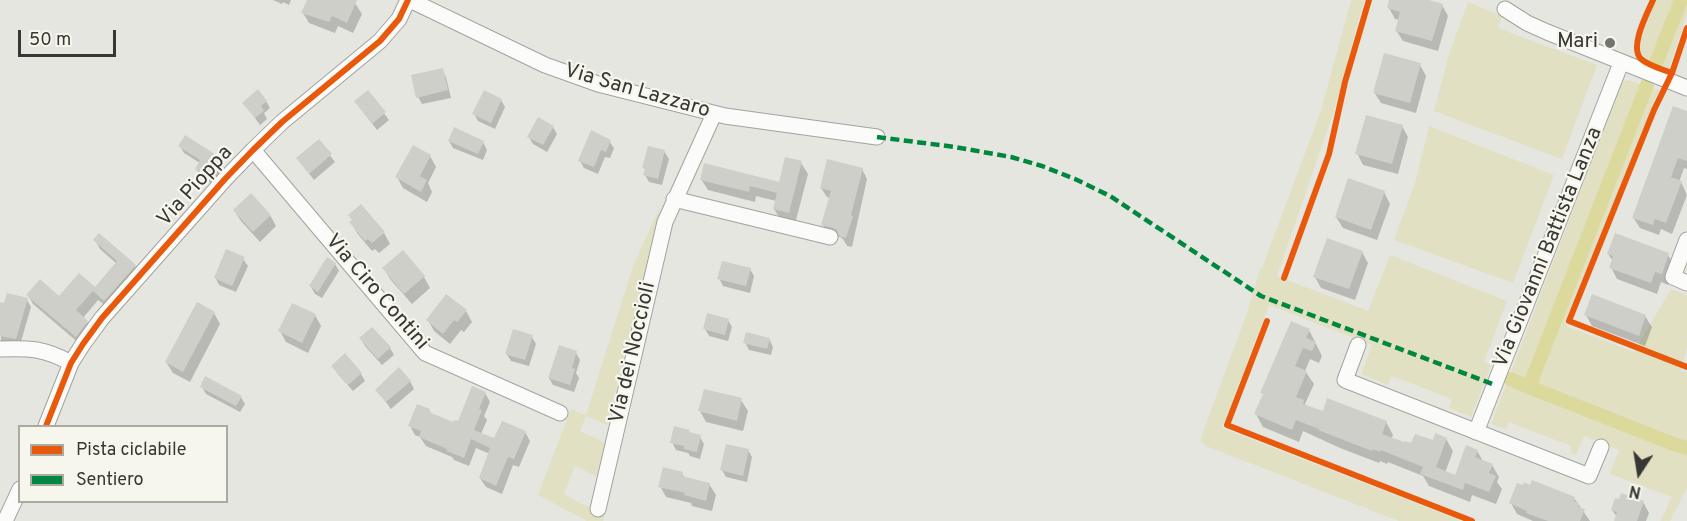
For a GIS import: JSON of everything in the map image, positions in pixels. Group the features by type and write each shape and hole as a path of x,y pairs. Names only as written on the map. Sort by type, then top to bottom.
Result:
{"street":[{"name":"Via San Lazzaro","path":"409,0 545,65 598,84 750,121 877,137"},
{"name":"Via Pioppa","path":"46,425 71,363 102,318 253,150 282,122 386,36 399,19 409,0"},
{"path":"1505,9 1527,23 1687,88"},
{"name":"Via Giovanni Battista Lanza","path":"1476,432 1621,63"},
{"name":"Via dei Noccioli","path":"598,509 664,222 714,114"},
{"name":"Via Ciro Contini","path":"253,150 425,353 560,414"},
{"path":"674,199 830,237"},
{"path":"1687,240 1673,277 1687,283"},
{"path":"1358,345 1345,380 1589,476 1601,447"},
{"path":"0,349 42,350 56,354 71,363"},
{"path":"5,521 18,493"}],"green space":[{"path":"1351,0 1364,0 1333,114 1277,276 1368,311 1390,255 1507,301 1484,362 1491,365 1471,417 1449,408 1452,399 1392,376 1388,385 1361,374 1372,345 1269,305 1222,428 1461,521 1399,521 1206,446 1200,440 1248,310 1260,268 1262,268 1321,110"},
{"path":"1656,0 1687,0 1687,14 1669,68 1648,60 1641,51 1644,29"},
{"path":"1468,2 1502,16 1498,28 1597,65 1562,159 1434,111 1449,54"},
{"path":"1628,80 1659,90 1566,326 1634,352 1671,289 1687,295 1687,348 1681,370 1687,373 1687,488 1670,521 1660,521 1672,497 1610,474 1619,450 1584,436 1576,455 1570,453 1571,446 1509,422 1506,429 1491,424 1622,82"},
{"path":"1429,126 1554,175 1513,283 1394,240 1415,183"},
{"path":"661,205 607,425 586,416 580,431 606,443 596,476 575,466 564,494 605,516 603,521 587,521 538,495 571,409 586,415 633,266"}],"building":[{"path":"307,0 357,0 347,23 332,16 329,22 301,13"},
{"path":"1389,0 1429,0 1443,4 1432,41 1395,31 1400,12 1387,8"},
{"path":"1384,53 1421,63 1410,103 1373,93"},
{"path":"443,68 448,90 416,98 411,75"},
{"path":"258,89 267,101 261,106 264,111 255,118 242,103"},
{"path":"368,90 386,112 372,124 354,101"},
{"path":"484,90 502,99 491,123 472,114"},
{"path":"1673,106 1687,111 1687,161 1678,158 1671,177 1682,181 1666,223 1655,219 1653,225 1632,218"},
{"path":"1366,115 1403,125 1392,164 1355,154"},
{"path":"538,117 554,126 543,145 527,137"},
{"path":"454,127 484,141 478,154 448,141"},
{"path":"591,130 611,140 606,152 601,150 594,167 578,161"},
{"path":"185,135 221,158 208,177 195,169 200,160 178,146"},
{"path":"319,139 332,154 309,174 296,158"},
{"path":"413,145 431,155 420,176 427,180 421,192 395,177"},
{"path":"648,146 665,150 658,179 643,175 645,169 642,168"},
{"path":"785,157 802,161 789,213 773,209 777,193 750,186 749,192 700,180 704,163 779,182"},
{"path":"827,159 863,168 846,238 839,236 837,230 821,225 831,191 820,188"},
{"path":"1348,178 1385,191 1371,230 1335,217"},
{"path":"251,193 271,215 253,232 233,210"},
{"path":"361,204 385,232 372,243 368,239 365,241 349,222 352,220 348,215"},
{"path":"99,233 136,265 104,301 93,291 76,310 88,321 76,337 26,295 40,279 59,296 79,273 95,287 117,261 93,240"},
{"path":"1615,233 1669,253 1662,274 1655,272 1651,283 1609,268 1613,256 1607,254"},
{"path":"1327,238 1363,251 1349,289 1313,277"},
{"path":"226,249 245,257 232,286 214,278"},
{"path":"403,250 425,276 404,294 382,268"},
{"path":"327,257 336,263 318,292 309,286"},
{"path":"722,261 751,268 746,286 717,279"},
{"path":"7,293 28,298 16,339 0,336 0,302 4,303"},
{"path":"446,294 467,310 457,322 454,320 443,334 426,320"},
{"path":"1592,294 1646,315 1639,336 1584,315"},
{"path":"197,302 215,312 183,372 165,362"},
{"path":"292,303 316,314 302,343 278,331"},
{"path":"707,313 729,319 725,335 703,329"},
{"path":"1291,321 1310,329 1306,338 1316,342 1312,351 1303,348 1295,366 1307,371 1296,397 1304,400 1303,404 1323,411 1327,398 1387,421 1382,434 1404,442 1411,443 1415,434 1433,440 1435,433 1447,438 1436,467 1455,475 1466,445 1478,450 1475,457 1493,464 1489,473 1496,476 1489,492 1465,483 1463,490 1420,474 1423,467 1381,450 1380,452 1373,449 1372,451 1296,420 1292,430 1254,414 1263,394 1260,393"},
{"path":"372,327 391,347 378,359 359,338"},
{"path":"513,329 533,335 525,360 505,354"},
{"path":"746,332 770,338 767,349 743,343"},
{"path":"559,345 577,351 570,385 548,378"},
{"path":"345,353 362,373 348,385 331,366"},
{"path":"399,367 411,381 386,402 375,390"},
{"path":"205,376 242,396 236,406 200,387"},
{"path":"472,386 486,392 474,430 494,438 502,421 526,431 514,459 508,457 496,486 479,478 490,448 471,439 464,458 419,437 421,431 408,426 417,404 453,422 458,421"},
{"path":"704,389 742,398 737,421 698,411"},
{"path":"674,426 701,435 697,452 670,443"},
{"path":"726,444 749,449 743,476 720,470"},
{"path":"663,467 683,472 682,476 710,483 706,501 658,487"},
{"path":"1532,480 1575,497 1574,501 1579,504 1578,507 1585,509 1580,521 1548,521 1526,513 1527,511 1509,503 1517,483 1523,485 1524,482 1530,485"},
{"path":"1621,493 1644,501 1637,521 1614,521 1617,512 1611,510 1615,498 1619,499"}],"waterway":[{"path":"1656,63 1681,0"},
{"path":"1510,379 1529,387 1647,85"},
{"path":"1529,387 1687,448"}],"marked path":[{"path":"877,137 1011,157 1075,179 1110,196 1261,296 1495,385"}],"cycle path":[{"path":"46,425 71,363 102,318 253,150 282,122 380,41 399,19 408,0"},
{"path":"1284,278 1329,154 1345,82 1369,0"},
{"path":"1653,0 1640,30 1638,54 1648,64 1672,73"},
{"path":"1687,28 1672,73 1654,110 1569,321 1687,367"},
{"path":"1267,321 1227,425 1472,521"}],"place":[{"name":"Mari","path":"1610,43"}]}
